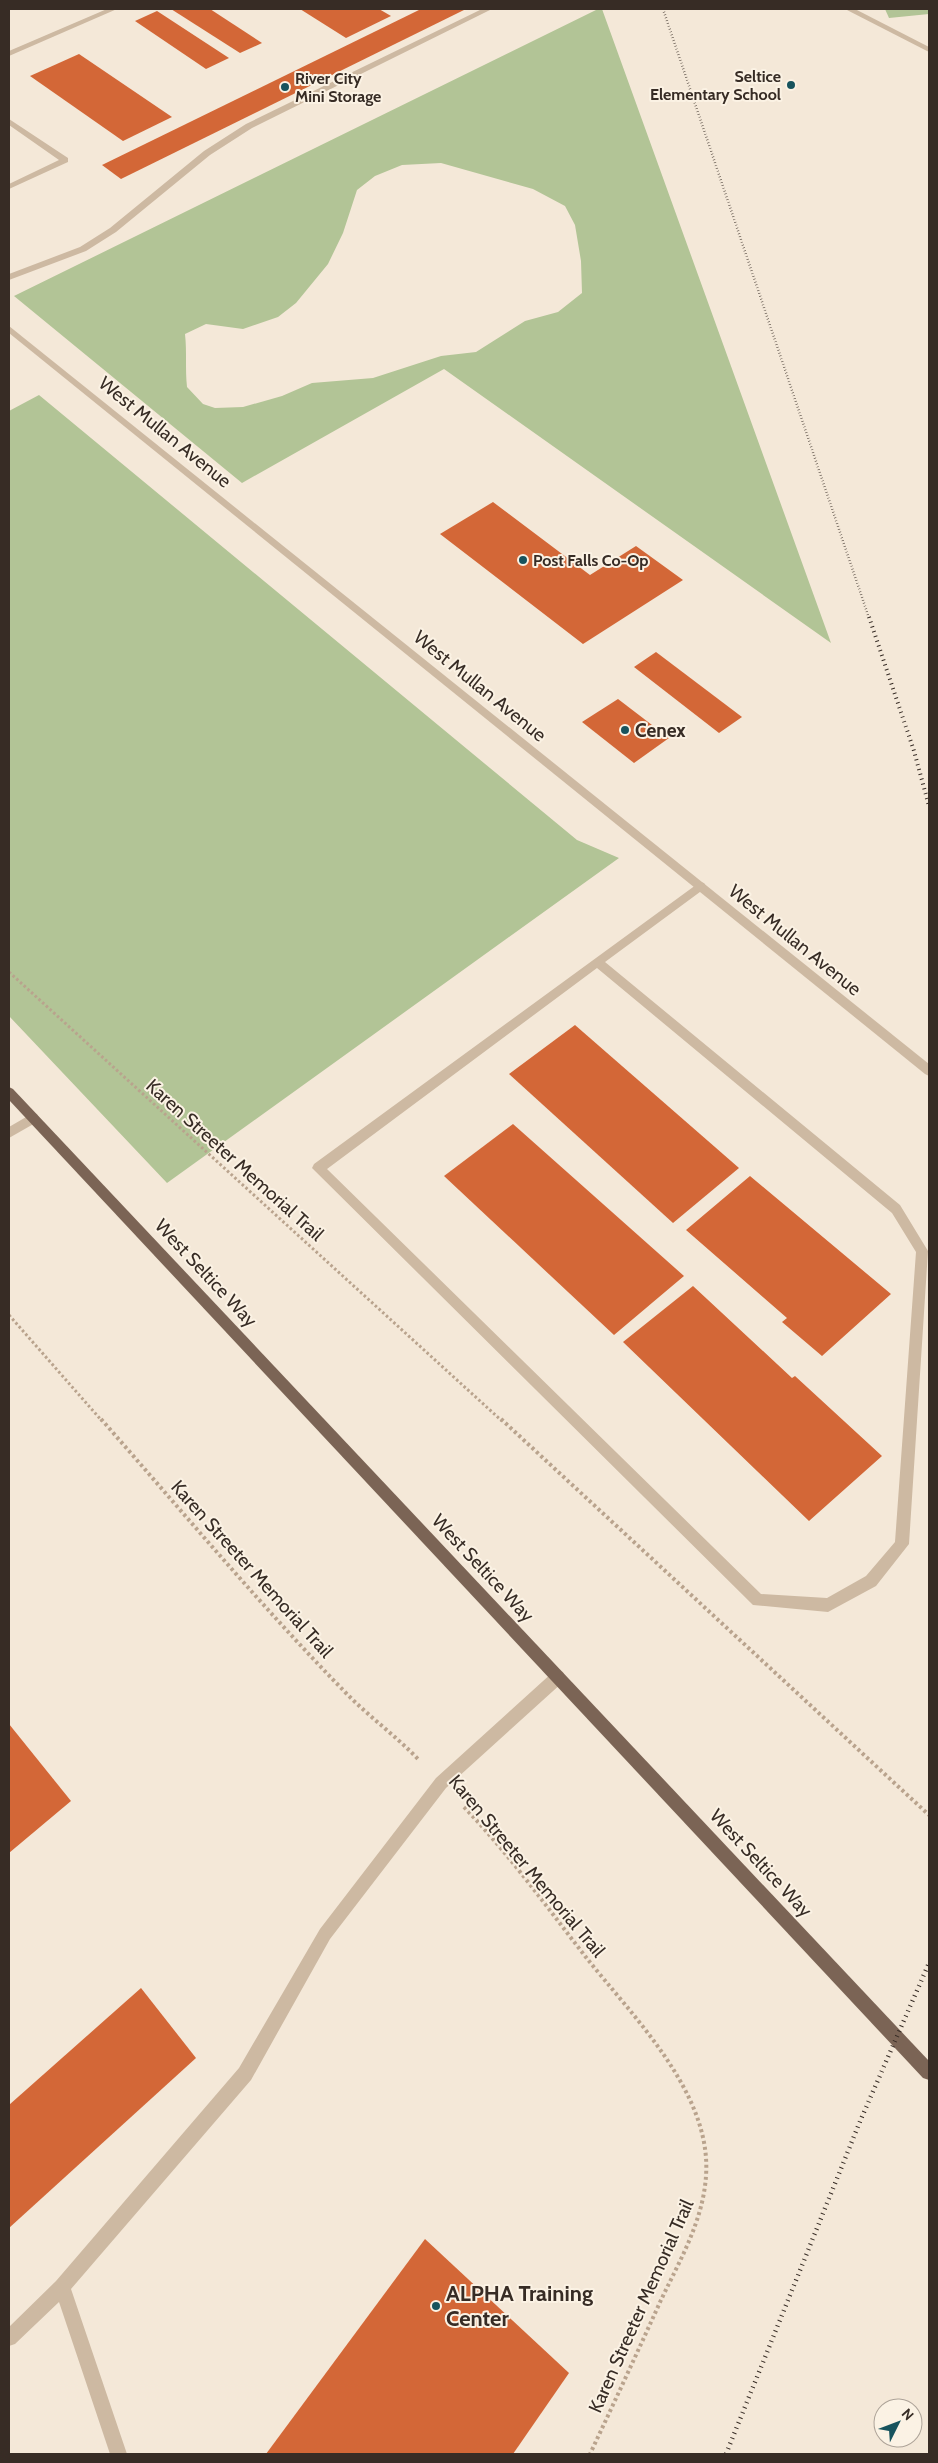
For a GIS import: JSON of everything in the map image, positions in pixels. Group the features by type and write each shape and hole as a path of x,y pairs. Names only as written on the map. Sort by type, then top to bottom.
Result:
{"main road":[{"name":"West Seltice Way","path":"9,1092 929,2072"}],"street":[{"path":"9,54 113,9"},
{"path":"9,277 83,249 113,230 207,153 249,126 488,9"},
{"path":"849,9 929,50"},
{"path":"9,121 65,160 9,187"},
{"name":"West Mullan Avenue","path":"9,329 929,1071"},
{"path":"597,962 896,1209 922,1251 902,1544 871,1581 828,1605 758,1600 318,1168 597,962 700,886"},
{"path":"9,1133 33,1118"},
{"path":"9,2338 62,2287 245,2074 325,1934 442,1783 558,1677"},
{"path":"62,2287 118,2454"}],"path":[{"name":"Karen Streeter Memorial Trail","path":"9,972 483,1403 929,1816"},
{"name":"Karen Streeter Memorial Trail","path":"9,1315 292,1636 347,1694 402,1741 470,1813 511,1861 668,2061 689,2099 700,2127 706,2155 706,2188 695,2227 590,2454"}],"green space":[{"path":"598,9 602,9 831,643 444,369 242,483 14,296","holes":["441,163 533,189 565,206 575,225 581,261 582,293 558,312 525,321 476,352 441,356 373,378 312,383 282,396 243,407 215,408 203,404 187,387 185,334 206,324 243,329 278,317 296,303 328,264 343,233 357,190 375,176 402,165"]},
{"path":"885,9 929,9 929,14 889,18"},
{"path":"39,395 577,840 619,858 167,1183 9,1016 9,411"}],"building":[{"path":"171,9 210,9 262,43 240,53"},
{"path":"300,9 379,9 391,16 346,38"},
{"name":"River City Mini Storage","path":"421,9 466,9 121,179 102,165"},
{"path":"157,11 229,58 206,69 135,21"},
{"path":"79,54 172,117 123,141 30,76"},
{"name":"Post Falls Co-Op","path":"493,502 590,575 636,546 683,580 583,644 440,534"},
{"path":"656,652 742,717 719,733 634,667"},
{"name":"Cenex","path":"618,699 669,738 634,763 582,722"},
{"path":"575,1025 739,1168 673,1223 509,1074"},
{"path":"513,1124 684,1276 614,1335 444,1176"},
{"path":"750,1176 891,1294 822,1356 782,1322 787,1318 686,1230"},
{"path":"693,1286 792,1378 795,1376 882,1456 809,1521 623,1342"},
{"path":"9,1724 71,1801 9,1853"},
{"path":"141,1988 196,2058 9,2228 9,2105"},
{"name":"ALPHA Training Center","path":"425,2239 569,2373 513,2454 266,2454"}],"railway":[{"path":"663,9 869,618"},
{"path":"869,617 914,751 929,806"},
{"path":"726,2454 861,2119 929,1963"}],"place":[{"name":"Seltice Elementary School","path":"791,85"},
{"name":"River City Mini Storage","path":"285,87"},
{"name":"Post Falls Co-Op","path":"523,560"},
{"name":"Cenex","path":"625,730"},
{"name":"ALPHA Training Center","path":"436,2306"}]}
